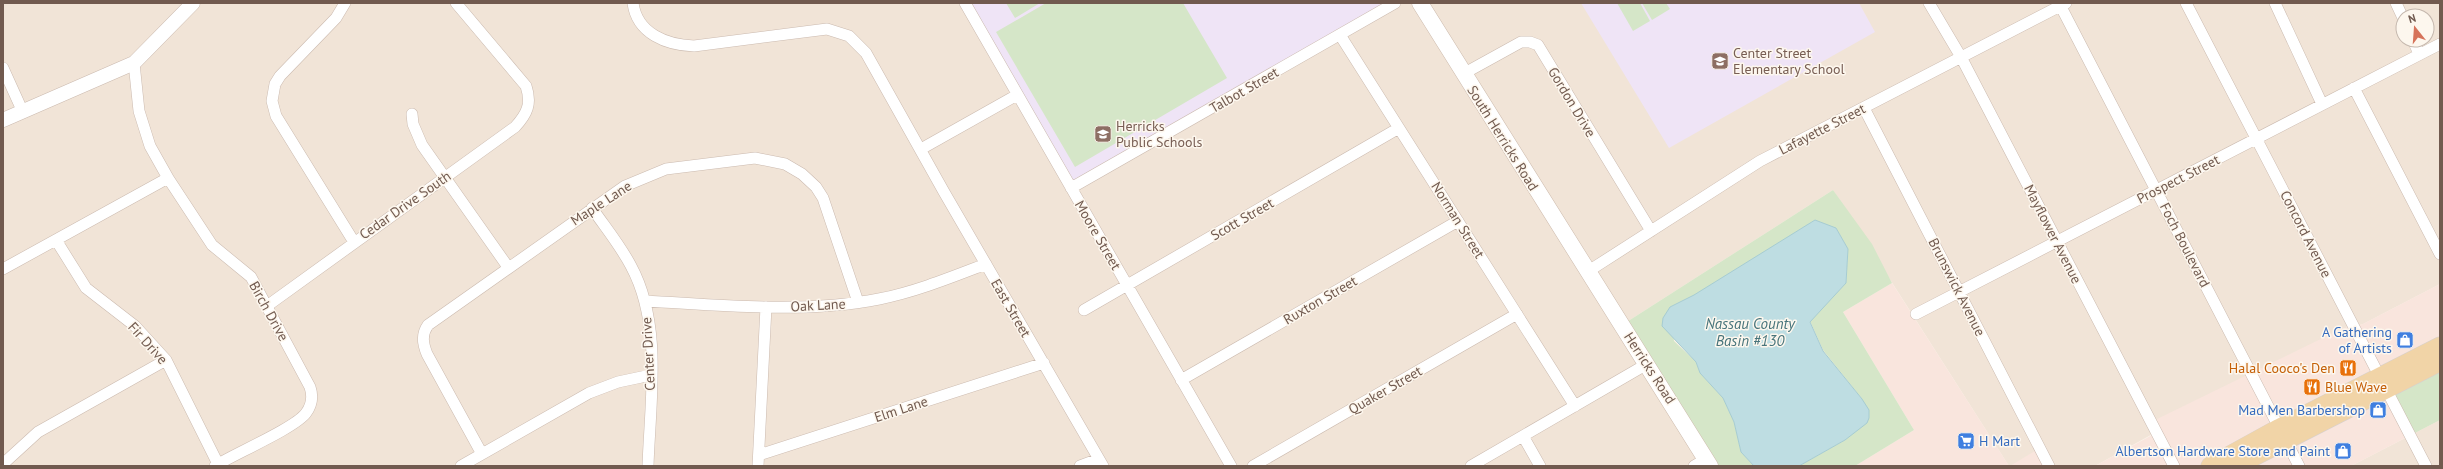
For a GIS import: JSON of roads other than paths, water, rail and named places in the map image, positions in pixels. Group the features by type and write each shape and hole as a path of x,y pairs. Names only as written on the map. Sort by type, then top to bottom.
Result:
{"main road":[{"name":"South Herricks Road","path":"1420,3 1587,272"},
{"name":"Herricks Road","path":"1587,272 1647,364 1703,464"},
{"path":"2210,466 2282,434 2383,383 2440,346"},
{"path":"2383,383 2440,362"},
{"path":"2236,466 2282,434"}],"street":[{"path":"3,120 22,110 134,63 193,3"},
{"path":"345,3 336,18 280,76 273,90 272,102 276,116 354,242"},
{"name":"Cedar Drive South","path":"267,306 515,127 526,115 529,95 521,79 456,3"},
{"name":"East Street","path":"634,3 637,18 648,31 663,41 676,45 694,46 827,29 838,32 857,42 866,53 1101,463"},
{"name":"Moore Street","path":"965,3 1231,466"},
{"name":"Talbot Street","path":"1071,188 1395,3"},
{"name":"Mayflower Avenue","path":"1929,3 1961,57 2174,466"},
{"name":"Concord Avenue","path":"2186,3 2426,466"},
{"path":"2275,3 2322,104"},
{"name":"Lafayette Street","path":"1587,272 1760,161 2062,4"},
{"name":"Foch Boulevard","path":"2062,4 2299,466"},
{"name":"Norman Street","path":"1340,35 1575,406"},
{"name":"Gordon Drive","path":"1463,74 1521,42 1530,42 1538,45 1651,231"},
{"name":"Prospect Street","path":"1916,314 2440,44"},
{"path":"2417,48 2420,54"},
{"name":"Birch Drive","path":"134,63 143,127 150,146 168,178 212,245 251,277 310,387 312,395 310,405 300,418 217,465"},
{"path":"3,68 22,110"},
{"path":"2354,88 2440,254"},
{"path":"921,149 1017,95"},
{"name":"Brunswick Avenue","path":"1864,108 2049,466"},
{"path":"412,114 413,124 422,145 508,267"},
{"name":"Scott Street","path":"1084,310 1399,128"},
{"name":"Maple Lane","path":"482,454 427,354 423,337 428,325 508,267 625,186 666,169 755,158 777,161 802,174 823,198 858,302"},
{"path":"3,269 168,178"},
{"name":"Center Drive","path":"592,208 631,265 645,301 651,339 648,466"},
{"name":"Ruxton Street","path":"1181,380 1458,221"},
{"name":"Fir Drive","path":"56,240 86,288 135,326 166,360 217,465"},
{"name":"Oak Lane","path":"645,301 766,307 807,307 858,302 905,292 986,264"},
{"path":"759,461 766,307"},
{"name":"Quaker Street","path":"1253,466 1517,314"},
{"path":"3,464 38,432 166,360"},
{"name":"Elm Lane","path":"759,461 1044,363"},
{"path":"1471,466 1647,364"},
{"path":"461,466 589,393 618,382 651,374"},
{"path":"1523,436 1540,466"},
{"path":"1080,466 1101,463"}],"water":[{"name":"Nassau County Basin #130","path":"1815,220 1836,228 1848,249 1846,283 1810,322 1823,351 1862,399 1869,410 1869,418 1867,423 1845,440 1799,466 1754,466 1741,452 1734,422 1723,398 1700,373 1696,362 1662,326 1663,318 1670,307 1694,295"}],"place":[{"name":"Center Street Elementary School","path":"1720,61"},
{"name":"Herricks Public Schools","path":"1103,134"},
{"name":"A Gathering of Artists","path":"2405,340"},
{"name":"Halal Cooco's Den","path":"2348,368"},
{"name":"Blue Wave","path":"2312,387"},
{"name":"Mad Men Barbershop","path":"2378,410"},
{"name":"H Mart","path":"1966,441"},
{"name":"Albertson Hardware Store and Paint","path":"2343,451"}]}
